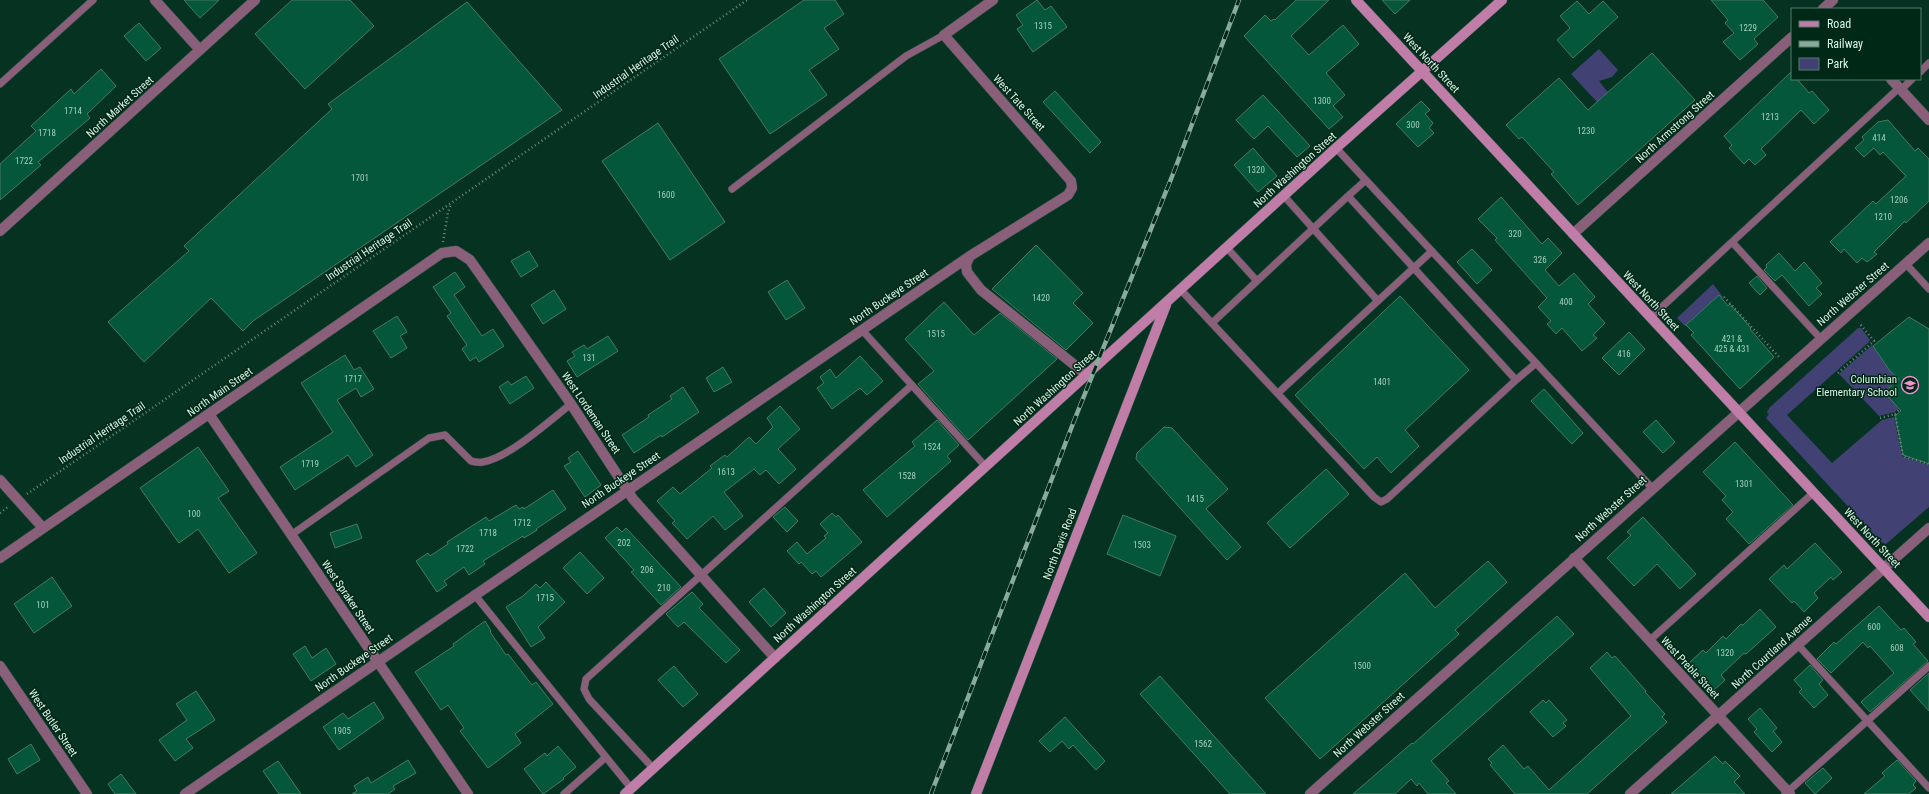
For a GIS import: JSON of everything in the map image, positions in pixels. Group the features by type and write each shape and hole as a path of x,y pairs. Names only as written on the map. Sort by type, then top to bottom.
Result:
{"street":[{"path":"155,0 200,50"},
{"name":"North Market Street","path":"0,232 255,0"},
{"path":"944,35 993,0"},
{"name":"West North Street","path":"1356,0 1929,617"},
{"name":"North Washington Street","path":"628,791 1336,148 1502,0"},
{"path":"1825,8 1833,0"},
{"name":"West Tate Street","path":"944,35 1060,167 1071,181 1072,188"},
{"name":"North Armstrong Street","path":"1573,234 1791,38"},
{"path":"1892,80 1929,120"},
{"name":"North Buckeye Street","path":"185,794 474,594 970,256 1068,195 1072,188"},
{"name":"North Webster Street","path":"1310,794 1929,243"},
{"name":"North Main Street","path":"0,558 442,253 456,251"},
{"name":"West Lordeman Street","path":"456,251 470,260 571,404 628,489 633,499 775,658"},
{"path":"970,256 966,264 967,272 981,290 1087,375"},
{"name":"North Davis Road","path":"976,794 1166,304"},
{"name":"West Spraker Street","path":"209,414 468,794"},
{"path":"0,480 43,528"},
{"name":"North Courtland Avenue","path":"1635,793 1718,716 1929,528"},
{"name":"West Preble Street","path":"1574,558 1787,793"},
{"name":"West Butler Street","path":"0,666 87,794"}],"lane":[{"path":"0,84 93,0"},
{"path":"732,189 906,56 944,35"},
{"path":"1921,71 1929,63"},
{"path":"1650,318 1899,88 1904,87 1911,80"},
{"path":"1336,148 1652,489"},
{"path":"1212,323 1366,180"},
{"path":"1284,196 1378,301"},
{"path":"1348,196 1516,380"},
{"path":"1732,242 1821,338"},
{"path":"1227,248 1257,281"},
{"path":"1278,393 1432,251"},
{"path":"1906,264 1929,289"},
{"path":"1181,290 1374,497 1381,502 1535,364"},
{"path":"862,330 986,467"},
{"path":"653,768 589,699 584,689 586,680 912,385"},
{"path":"291,534 429,438 444,435 471,461 482,462 497,457 517,445 571,404"},
{"path":"1649,642 1813,493"},
{"path":"474,594 606,757 628,791"},
{"path":"1798,645 1929,788"},
{"path":"1787,793 1929,666"},
{"path":"564,794 606,757"}],"path":[{"name":"Industrial Heritage Trail","path":"0,513 747,0"},
{"path":"442,253 448,212 451,204"},
{"path":"1724,297 1779,357"},
{"path":"1838,373 1874,341 1860,324"},
{"path":"1880,418 1895,414 1900,409"},
{"path":"1895,414 1903,456 1929,464"}],"green space":[{"path":"1599,49 1618,70 1612,77 1599,81 1608,92 1597,102 1571,74"},
{"path":"1713,284 1723,297 1722,299 1719,295 1685,326 1677,318"},
{"path":"1858,328 1861,328 1870,340 1869,342 1787,415 1832,463 1882,420 1894,417 1902,456 1929,465 1929,507 1886,544 1881,542 1766,418 1769,414 1767,413 1769,408"},
{"path":"1872,345 1890,371 1899,379 1885,392 1899,408 1895,412 1879,416 1839,374"}],"building":[{"path":"184,0 219,0 200,18"},
{"path":"292,0 350,0 374,26 305,89 255,34"},
{"path":"804,0 835,0 844,14 824,28 839,49 809,70 827,95 770,134 719,59"},
{"path":"1037,0 1045,10 1051,6 1067,27 1033,52 1017,29 1023,25 1016,15"},
{"path":"1296,0 1329,0 1291,36 1309,55 1343,25 1359,44 1326,73 1345,95 1333,106 1343,117 1329,129 1244,36 1265,15 1271,21 1274,19 1275,20"},
{"path":"1382,0 1410,0 1395,14"},
{"path":"1711,0 1763,0 1778,17 1754,39 1758,44 1740,60 1723,42 1734,33 1725,23 1728,20"},
{"path":"1577,1 1589,14 1603,1 1618,17 1573,58 1557,40 1570,28 1560,16"},
{"path":"467,2 562,110 253,321 243,331 211,298 144,362 108,322 189,251 184,246 332,109 328,104"},
{"path":"139,23 161,48 146,61 124,36"},
{"path":"1652,53 1695,100 1578,205 1551,174 1554,172 1522,137 1519,139 1506,125 1559,78 1588,110"},
{"path":"101,69 116,86 87,114 90,118 38,162 41,165 0,200 0,164 36,131 31,126 71,89 74,94"},
{"path":"1791,72 1791,80 1798,80 1809,93 1812,91 1829,110 1814,124 1801,110 1761,149 1766,155 1755,165 1749,159 1744,164 1729,148 1732,145 1724,136"},
{"path":"1055,91 1101,142 1090,153 1043,102"},
{"path":"1263,95 1310,146 1297,157 1268,126 1254,139 1236,120"},
{"path":"1421,101 1430,110 1425,114 1433,123 1429,128 1434,133 1418,147 1396,124"},
{"path":"1888,120 1915,151 1918,148 1929,159 1929,201 1906,223 1905,221 1874,252 1877,254 1867,262 1862,258 1857,263 1844,249 1841,253 1830,242 1873,201 1876,204 1906,176 1883,152 1880,155 1874,148 1864,157 1855,148 1864,140 1862,137 1878,122"},
{"path":"658,123 725,222 670,260 602,161"},
{"path":"1253,148 1277,176 1258,192 1234,165"},
{"path":"1501,197 1542,244 1548,238 1562,253 1545,270 1559,286 1574,273 1595,297 1588,304 1605,323 1593,335 1597,338 1582,351 1562,328 1556,334 1547,324 1551,321 1538,307 1547,298 1495,240 1497,238 1478,219"},
{"path":"1036,245 1083,293 1073,303 1093,323 1066,350 992,289"},
{"path":"1472,249 1492,270 1477,284 1457,262"},
{"path":"529,251 538,266 521,277 511,261"},
{"path":"1779,253 1795,271 1804,262 1822,283 1816,288 1822,294 1809,306 1782,275 1775,281 1764,270 1767,267 1766,265"},
{"path":"455,272 465,287 454,295 482,336 493,329 504,346 479,362 476,357 470,361 462,349 467,345 447,316 451,313 433,287"},
{"path":"1757,276 1767,288 1760,295 1749,283"},
{"path":"787,280 805,308 786,320 768,292"},
{"path":"554,290 566,309 543,324 531,305"},
{"path":"1719,295 1728,306 1730,304 1774,357 1740,389 1691,335 1694,333 1686,325"},
{"path":"1400,296 1469,370 1405,430 1419,446 1391,473 1377,457 1364,469 1295,395"},
{"path":"944,302 974,335 1000,313 1057,359 968,440 918,384 934,371 905,339"},
{"path":"397,316 407,332 400,336 407,348 391,358 373,331"},
{"name":"Columbian Elementary School","path":"1909,317 1929,329 1929,464 1903,455 1895,416 1901,411 1884,392 1899,379 1890,371 1873,346"},
{"path":"1629,332 1645,349 1619,375 1602,358"},
{"path":"608,336 618,351 577,377 567,361 575,356 572,352 584,345 587,349"},
{"path":"345,355 354,370 360,367 374,389 361,397 356,388 337,400 373,455 356,467 348,455 295,490 280,467 333,432 301,383"},
{"path":"860,356 883,381 867,395 860,388 832,409 817,388 824,383 820,377 830,369 836,378"},
{"path":"723,367 732,382 714,392 706,378"},
{"path":"526,376 534,388 510,404 499,387 508,381 511,385"},
{"path":"683,387 699,412 662,437 661,435 634,453 622,435 672,399 670,396"},
{"path":"1544,389 1583,433 1572,444 1531,401"},
{"path":"780,406 800,429 778,449 796,469 779,484 766,470 760,475 754,469 724,492 743,516 725,530 713,516 687,539 672,523 675,521 657,501 673,487 680,494 712,468 710,466 725,455 727,457 749,437 756,444 773,427 767,418"},
{"path":"937,420 959,445 947,456 951,461 887,517 863,490 915,446 912,442"},
{"path":"1656,420 1675,442 1663,453 1643,432"},
{"path":"1164,427 1172,428 1228,489 1206,509 1241,547 1227,560 1136,459 1137,453"},
{"path":"1735,442 1793,505 1749,544 1726,519 1733,512 1722,500 1726,496 1703,472"},
{"path":"198,447 229,491 218,498 257,553 229,573 198,529 179,543 140,488"},
{"path":"578,451 601,485 585,497 564,466 571,462 568,458"},
{"path":"1326,469 1349,494 1290,548 1267,523"},
{"path":"553,490 566,509 536,529 537,530 524,538 523,536 483,561 485,564 469,575 464,567 444,581 447,585 437,592 416,561 428,553 430,556 448,544 447,542 486,517 489,521 516,505 519,509 523,507 524,509"},
{"path":"785,507 798,521 787,532 773,517"},
{"path":"832,513 836,517 838,515 862,542 821,577 816,571 812,574 801,562 799,564 787,551 797,542 807,554 826,538 824,536 828,533 820,524"},
{"path":"1123,515 1176,536 1160,576 1107,554"},
{"path":"1643,517 1696,574 1680,589 1657,564 1634,586 1607,558 1631,535 1627,532"},
{"path":"357,524 362,538 335,548 330,533"},
{"path":"617,527 622,532 626,528 681,587 661,605 631,572 634,570 605,538"},
{"path":"1815,543 1842,572 1833,580 1831,577 1814,593 1818,598 1804,612 1794,601 1792,603 1769,579 1784,565 1787,569"},
{"path":"580,552 604,578 587,594 563,568"},
{"path":"1488,561 1507,582 1455,630 1459,634 1320,759 1265,698 1405,573 1435,608"},
{"path":"52,577 72,606 34,633 14,604"},
{"path":"546,582 565,602 538,627 545,638 531,647 506,607 523,596 536,584 540,588"},
{"path":"764,588 786,613 771,627 749,602"},
{"path":"692,592 703,604 699,608 740,650 726,663 684,622 678,627 666,614"},
{"path":"1879,606 1901,630 1904,628 1916,642 1913,644 1928,661 1870,712 1861,702 1894,673 1870,646 1868,648 1863,642 1831,673 1817,659 1834,642 1836,644"},
{"path":"1760,609 1776,627 1746,654 1744,653 1721,675 1725,680 1714,690 1689,663 1703,650 1706,653 1723,636 1726,639 1741,624 1743,625"},
{"path":"1557,616 1574,634 1431,761 1449,781 1446,783 1456,794 1428,794 1419,783 1417,786 1411,779 1395,794 1353,794 1412,743 1413,744"},
{"path":"485,621 491,631 490,632 506,655 508,654 532,685 536,682 553,704 515,734 521,743 488,768 460,731 464,728 448,705 441,710 415,672 454,646 453,644"},
{"path":"305,646 312,658 326,648 336,664 311,681 293,654"},
{"path":"1607,652 1612,658 1615,656 1646,691 1645,692 1665,714 1662,717 1667,722 1587,794 1515,794 1490,765 1492,763 1488,759 1503,745 1524,769 1528,766 1549,790 1631,716 1590,668"},
{"path":"1810,665 1823,680 1819,684 1828,695 1814,708 1799,692 1802,689 1794,680"},
{"path":"674,666 698,694 683,707 658,680"},
{"path":"1929,673 1929,711 1910,690"},
{"path":"1160,676 1266,794 1230,794 1140,694"},
{"path":"196,691 215,720 186,739 193,748 175,761 159,740 187,720 176,704"},
{"path":"1543,700 1546,703 1549,700 1567,720 1563,723 1566,726 1553,737 1530,712"},
{"path":"374,702 384,718 339,750 323,727 343,713 348,719"},
{"path":"1760,708 1777,728 1773,731 1782,742 1772,752 1754,732 1757,729 1748,719"},
{"path":"1065,717 1105,761 1096,770 1073,745 1069,749 1062,741 1050,752 1039,741"},
{"path":"31,744 40,760 17,774 8,759"},
{"path":"558,746 576,767 563,778 564,779 543,794 524,769 545,753 547,756"},
{"path":"1715,756 1723,764 1725,761 1740,776 1734,782 1745,794 1671,794"},
{"path":"408,760 416,773 393,786 395,789 388,794 352,794 357,791 354,786 368,777 371,783"},
{"path":"1897,760 1916,781 1913,785 1916,788 1909,794 1864,794 1885,776 1882,773"},
{"path":"278,761 301,794 279,794 263,771"},
{"path":"1823,768 1832,778 1815,794 1805,783"},
{"path":"121,774 136,794 115,794 108,784"}],"railway":[{"path":"931,794 1074,421 1175,169 1239,0"}],"place":[{"name":"Columbian Elementary School","path":"1910,385"}]}
